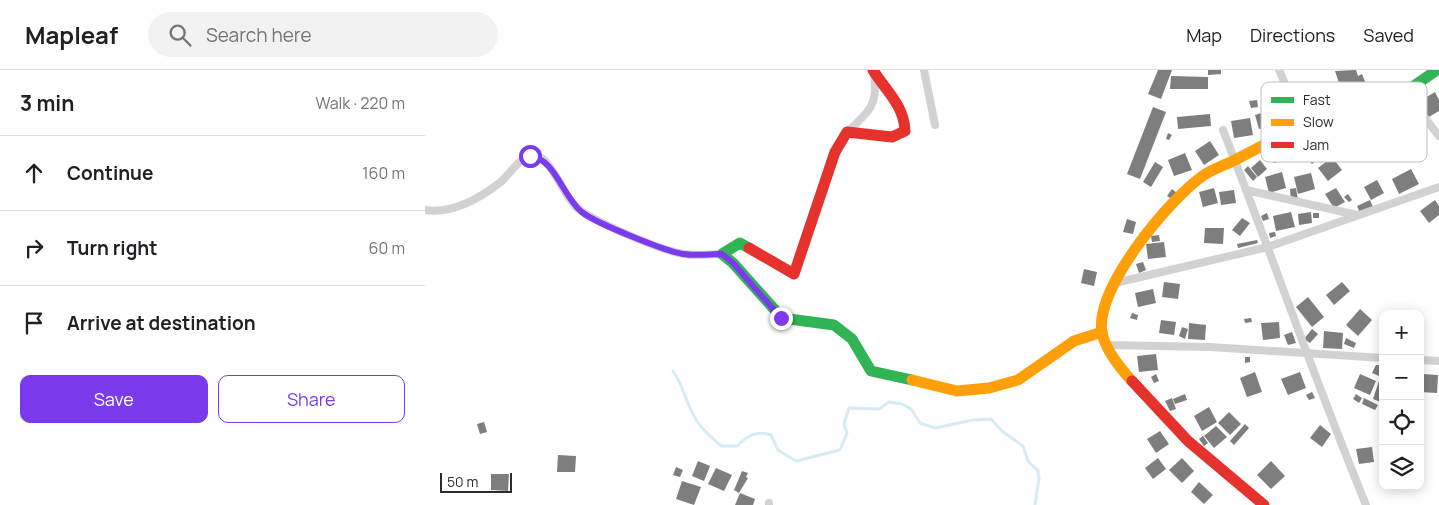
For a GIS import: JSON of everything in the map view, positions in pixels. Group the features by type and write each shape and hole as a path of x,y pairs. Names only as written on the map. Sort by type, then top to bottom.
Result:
{"street":[{"path":"924,70 935,125"},
{"path":"1279,70 1284,82"},
{"path":"1420,82 1437,70"},
{"path":"847,132 869,133 888,138 898,137 905,131 906,123 897,99 873,71"},
{"path":"425,210 439,212 457,208 499,184 523,159 530,156 539,156 547,162 574,205 584,214 652,244 684,254 722,254 740,243 794,274 835,152 847,132 873,105 877,90 873,71"},
{"path":"1427,120 1439,136"},
{"path":"1223,130 1268,247 1306,354 1367,505"},
{"path":"1261,147 1203,175 1166,210 1137,246 1115,284 1103,316 1102,332 1105,345 1123,371 1188,441 1264,505"},
{"path":"1115,284 1268,247 1439,187"},
{"path":"1246,190 1359,216"},
{"path":"722,254 733,263 781,318 793,322 833,324 852,339 871,371 916,383 957,391 989,388 1018,380 1044,360 1074,341 1102,332"},
{"path":"1105,345 1210,346 1379,358"},
{"path":"1424,360 1439,361"}],"building":[{"path":"1158,70 1172,70 1161,99 1148,94"},
{"path":"1208,70 1221,70 1221,74 1208,75"},
{"path":"1356,70 1358,76 1362,74 1365,82 1339,82 1335,71"},
{"path":"1171,76 1208,77 1208,89 1170,89"},
{"path":"1435,92 1439,100 1439,111 1427,118 1427,97"},
{"path":"1257,100 1258,107 1251,108 1249,101"},
{"path":"1153,107 1166,112 1140,179 1127,174"},
{"path":"1261,113 1261,128 1259,129 1255,115"},
{"path":"1210,114 1211,126 1178,129 1177,117"},
{"path":"1250,118 1253,135 1234,138 1231,121"},
{"path":"1168,133 1172,135 1169,140 1166,139"},
{"path":"1210,141 1219,155 1204,165 1195,151"},
{"path":"1185,153 1192,170 1174,176 1168,160"},
{"path":"1260,160 1267,169 1258,177 1251,168"},
{"path":"1155,162 1163,167 1151,187 1143,182"},
{"path":"1326,162 1336,162 1342,170 1328,181 1318,168"},
{"path":"1248,166 1257,177 1253,181 1244,170"},
{"path":"1411,169 1419,184 1399,194 1392,179"},
{"path":"1282,172 1286,188 1269,193 1265,177"},
{"path":"1311,173 1315,189 1298,194 1294,177"},
{"path":"1377,180 1384,193 1371,200 1364,187"},
{"path":"1214,188 1218,203 1203,207 1199,192"},
{"path":"1296,188 1298,200 1291,201 1290,189"},
{"path":"1336,188 1345,202 1334,208 1325,194"},
{"path":"1172,189 1177,193 1172,199 1167,196"},
{"path":"1234,190 1236,203 1221,205 1219,192"},
{"path":"1348,194 1352,200 1349,202 1344,197"},
{"path":"1370,200 1373,207 1360,213 1357,206"},
{"path":"1435,200 1439,206 1439,215 1429,223 1420,211"},
{"path":"1291,212 1295,227 1276,231 1273,216"},
{"path":"1311,212 1312,223 1299,225 1298,214"},
{"path":"1267,213 1269,219 1263,221 1261,216"},
{"path":"1313,213 1319,213 1319,218 1313,218"},
{"path":"1242,218 1250,223 1240,236 1232,230"},
{"path":"1127,219 1136,222 1133,234 1123,232"},
{"path":"1205,228 1224,228 1223,244 1204,243"},
{"path":"1275,232 1276,236 1270,238 1269,233"},
{"path":"1159,235 1160,241 1152,242 1151,236"},
{"path":"1257,240 1258,243 1238,248 1237,244"},
{"path":"1164,242 1166,257 1148,259 1146,244"},
{"path":"1143,262 1146,270 1139,273 1136,264"},
{"path":"1084,269 1097,272 1094,286 1081,283"},
{"path":"1164,282 1180,284 1178,299 1162,297"},
{"path":"1342,282 1350,291 1334,305 1326,295"},
{"path":"1153,289 1156,303 1138,307 1135,293"},
{"path":"1308,297 1324,317 1312,327 1296,307"},
{"path":"1360,309 1372,320 1358,336 1346,325"},
{"path":"1132,313 1138,315 1137,320 1130,318"},
{"path":"1251,318 1252,322 1245,323 1244,319"},
{"path":"1161,320 1176,322 1174,335 1159,333"},
{"path":"1279,322 1280,338 1263,340 1261,323"},
{"path":"1189,323 1206,325 1205,340 1188,339"},
{"path":"1182,327 1188,329 1185,339 1179,336"},
{"path":"1312,329 1318,334 1310,343 1304,339"},
{"path":"1324,331 1343,333 1342,349 1323,348"},
{"path":"1292,332 1296,343 1288,345 1284,335"},
{"path":"1346,338 1356,343 1354,348 1344,344"},
{"path":"1156,354 1158,370 1139,372 1137,356"},
{"path":"1245,357 1250,357 1250,362 1245,363"},
{"path":"1376,365 1379,365 1379,376 1372,373"},
{"path":"1255,372 1262,392 1247,397 1240,378"},
{"path":"1300,372 1306,388 1288,395 1281,379"},
{"path":"1156,374 1159,381 1154,383 1151,377"},
{"path":"1360,374 1376,381 1370,395 1354,388"},
{"path":"1424,374 1438,375 1437,393 1424,392"},
{"path":"1379,381 1379,401 1373,399"},
{"path":"1312,392 1315,398 1309,400 1306,395"},
{"path":"1185,394 1187,400 1175,404 1173,399"},
{"path":"1356,394 1362,398 1359,403 1353,399"},
{"path":"1172,398 1176,409 1170,411 1165,401"},
{"path":"1364,398 1378,405 1375,410 1362,404"},
{"path":"1209,407 1217,422 1202,431 1194,416"},
{"path":"1229,412 1241,424 1230,435 1218,423"},
{"path":"484,422 487,432 480,434 477,424"},
{"path":"1245,424 1249,428 1234,445 1230,441"},
{"path":"1320,425 1331,434 1322,447 1310,438"},
{"path":"1216,426 1227,437 1214,448 1204,436"},
{"path":"1160,431 1169,444 1156,453 1147,439"},
{"path":"1203,436 1208,443 1204,446 1199,439"},
{"path":"1372,447 1374,462 1359,464 1356,449"},
{"path":"558,455 576,456 575,472 557,472"},
{"path":"1158,458 1166,469 1153,479 1145,468"},
{"path":"1182,458 1194,471 1182,483 1169,470"},
{"path":"698,461 710,466 704,481 692,476"},
{"path":"1271,461 1285,476 1271,489 1257,475"},
{"path":"676,467 683,470 680,477 673,475"},
{"path":"716,468 732,475 724,491 708,484"},
{"path":"742,471 748,473 746,477 748,478 739,493 734,490"},
{"path":"491,474 509,474 508,491 491,490"},
{"path":"682,481 701,487 694,505 676,499"},
{"path":"1199,482 1213,495 1204,504 1191,492"},
{"path":"740,493 755,499 753,505 735,505"}],"waterway":[{"path":"673,371 698,423 721,446 737,446 745,439 761,433 771,435 778,450 796,461 840,450 847,433 844,424 849,408 879,409 889,402 902,404 911,409 920,423 935,428 973,420 991,419 1002,431 1023,446 1028,461 1038,471 1039,478 1035,505"}],"traffic: fast":[{"path":"1420,82 1437,70"},
{"path":"749,248 740,243 722,254 733,263 782,318 834,325 852,339 871,371 912,380"}],"traffic: slow":[{"path":"1132,381 1110,353 1102,333 1103,315 1110,293 1122,270 1154,224 1189,187 1204,175 1261,147"},
{"path":"912,380 957,391 989,388 1018,380 1074,341 1102,332"}],"traffic: jam":[{"path":"749,248 794,274 835,152 847,132 892,137 905,131 898,106 873,70"},
{"path":"1132,381 1188,441 1264,505"}],"route":[{"path":"530,156 539,156 547,162 574,205 584,214 652,244 684,254 722,254 733,263 781,318"}]}
